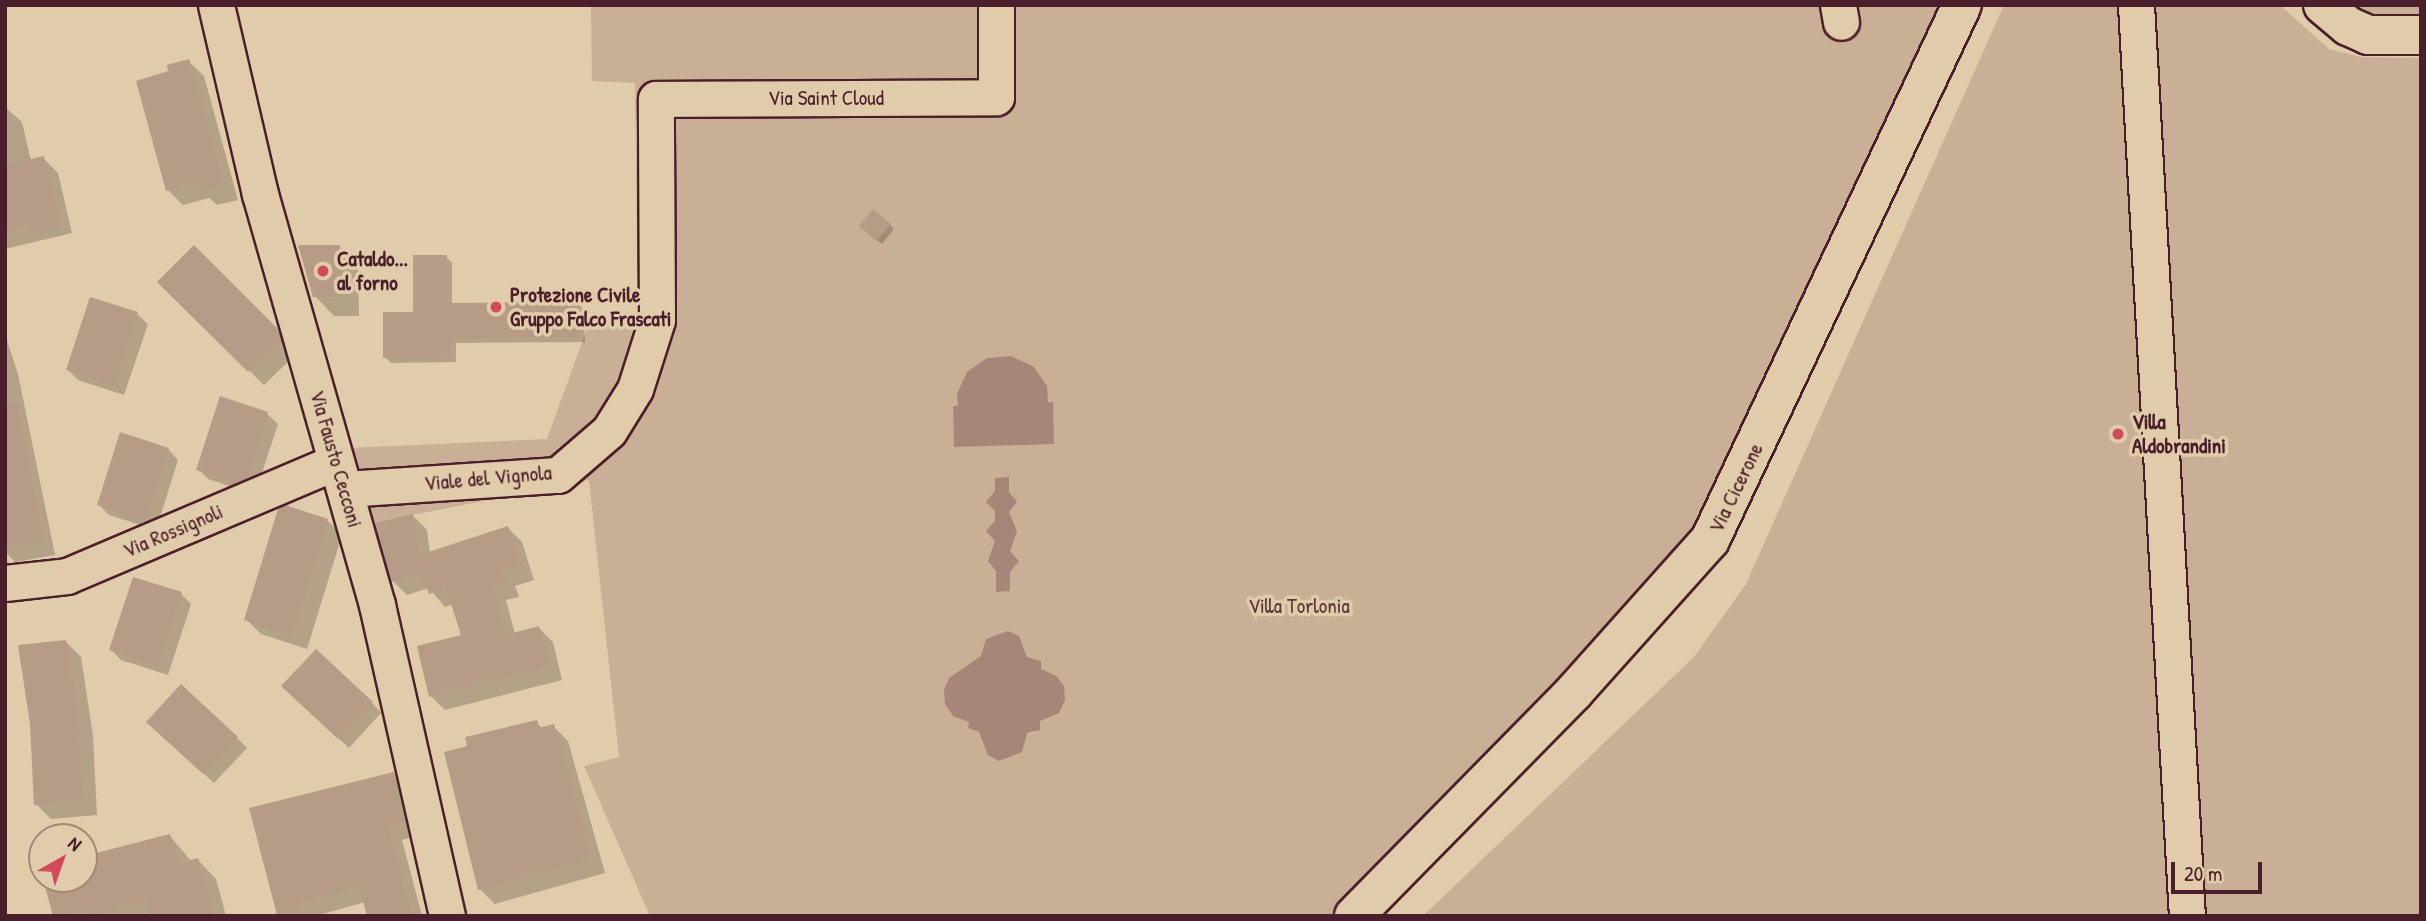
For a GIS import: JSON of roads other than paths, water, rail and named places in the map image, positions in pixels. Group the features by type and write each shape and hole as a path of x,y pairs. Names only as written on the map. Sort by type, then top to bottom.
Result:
{"main road":[{"name":"Via Cicerone","path":"1354,916 1574,692 1710,540 1962,5"},
{"path":"2323,5 2348,26 2368,35 2421,35"}],"street":[{"name":"Via Fausto Cecconi","path":"216,5 260,194 377,605 447,916"},
{"name":"Via Saint Cloud","path":"656,99 996,97 996,5"},
{"path":"2136,5 2187,916"},
{"name":"Viale del Vignola","path":"341,475 558,475 609,431 635,389 657,320 656,99"},
{"name":"Via Rossignoli","path":"5,583 67,576 341,475"}],"place":[{"name":"Cataldo... al forno","path":"323,271"},
{"name":"Protezione Civile Gruppo Falco Frascati","path":"496,307"},
{"name":"Villa Aldobrandini","path":"2118,434"}],"park label":[{"name":"Villa Torlonia","path":"1299,606"}]}
